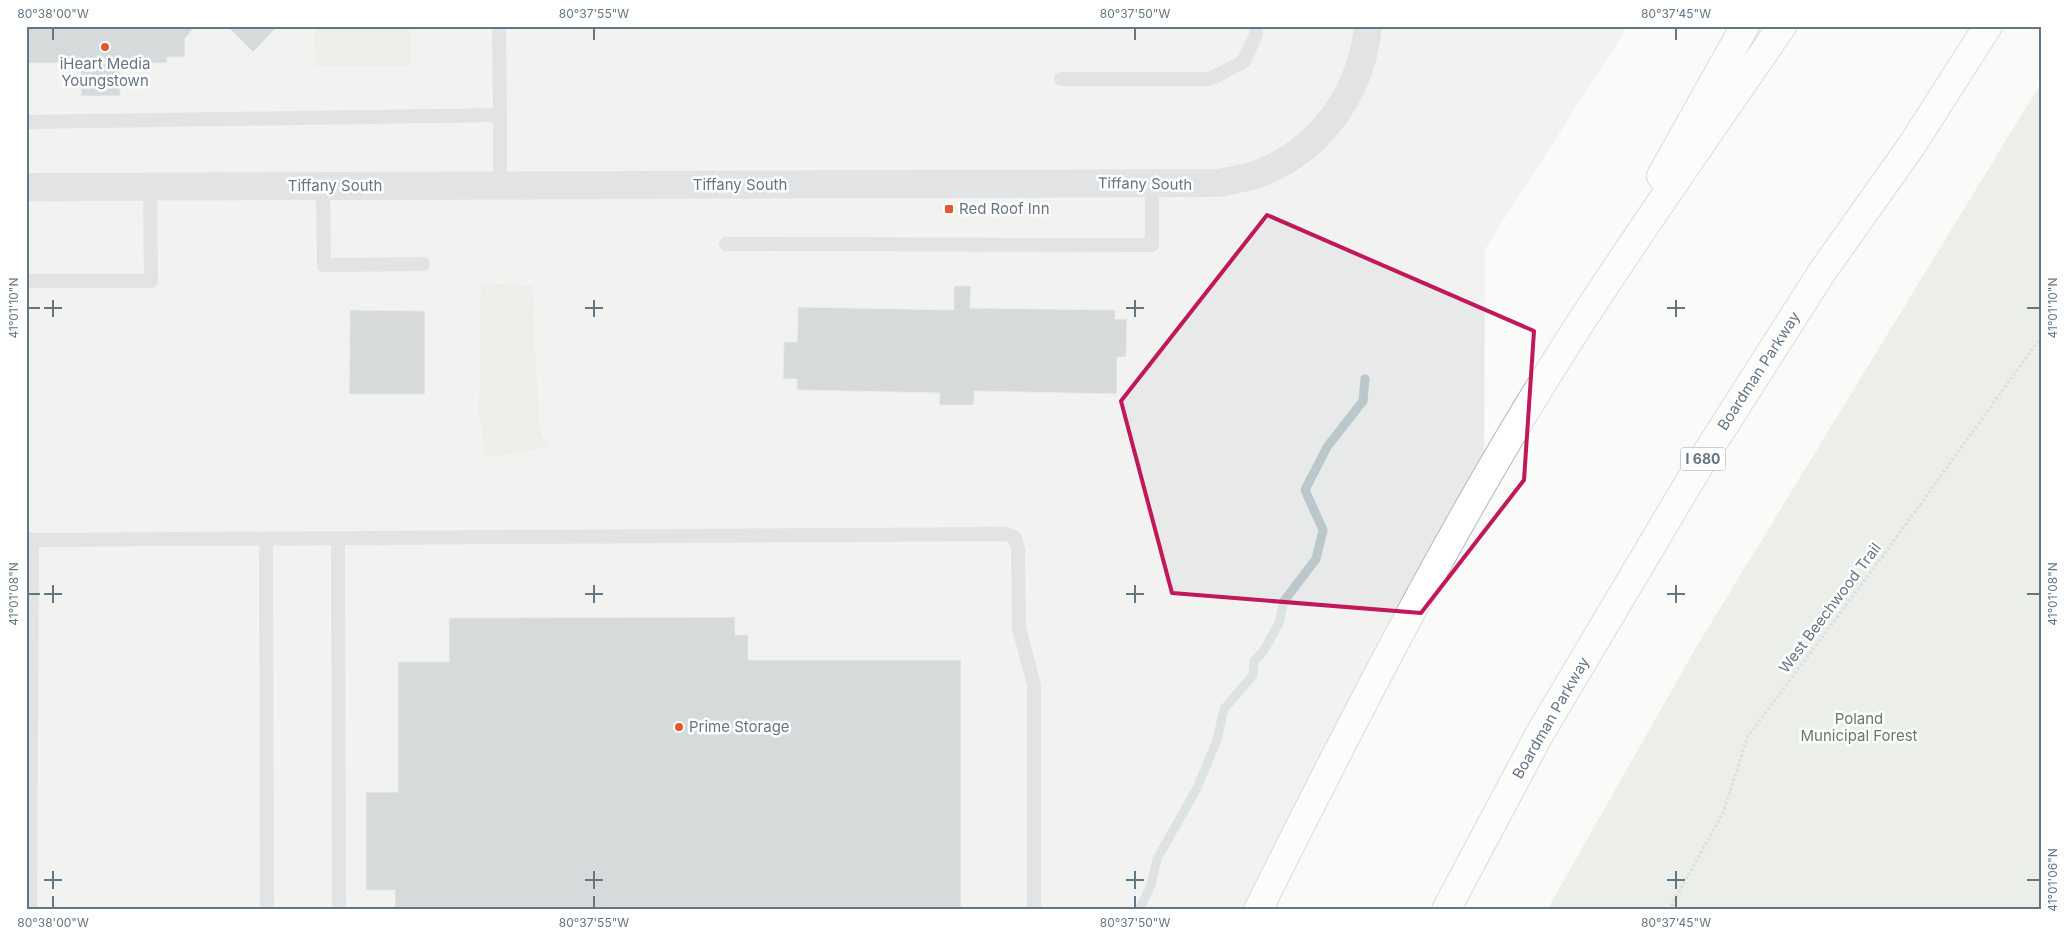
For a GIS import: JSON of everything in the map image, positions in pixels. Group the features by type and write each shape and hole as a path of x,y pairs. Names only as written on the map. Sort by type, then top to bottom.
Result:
{"highway":[{"path":"1258,910 1353,721 1484,481 1570,338 1745,26"},
{"path":"1570,338 1782,26"},
{"name":"Boardman Parkway","path":"1446,910 1539,735 1706,454 1822,272 1912,145 1988,26"}],"street":[{"name":"Tiffany South","path":"26,187 1218,183 1262,172 1289,158 1316,137 1342,106 1359,72 1366,46 1368,26"}],"lane":[{"path":"499,26 500,186"},
{"path":"1061,79 1210,79 1243,62 1256,35 1256,26"},
{"path":"26,122 500,115"},
{"path":"726,244 1152,245 1152,183"},
{"path":"323,186 324,265 422,264"},
{"path":"26,281 151,281 150,187"},
{"path":"30,910 29,539 338,539 996,534 1006,534 1014,538 1018,549 1019,628 1034,685 1034,910"},
{"path":"266,539 266,910"},
{"path":"338,539 339,910"}],"path":[{"name":"West Beechwood Trail","path":"1669,910 1723,813 1748,736 1880,560 2041,337"}],"highlighted area":[{"path":"1267,215 1534,331 1524,480 1421,613 1172,593 1121,401"}],"shaded area":[{"path":"26,26 1628,26 1485,249 1484,481 1258,910 26,910"}],"green space":[{"path":"315,26 410,26 411,66 316,66"},
{"name":"Poland Municipal Forest","path":"2041,83 2041,910 1547,910 1697,646"},
{"path":"481,283 532,286 539,429 549,447 484,458 483,426 479,420"}],"building":[{"name":"iHeart Media Youngstown","path":"26,26 196,26 185,38 185,57 167,57 167,63 26,63"},
{"path":"227,26 278,26 253,52"},
{"path":"120,62 120,96 81,96 81,63"},
{"path":"954,286 971,286 970,308 1115,310 1115,319 1127,319 1126,357 1117,357 1117,394 974,391 974,405 939,405 940,393 797,390 797,379 783,379 784,342 797,342 798,307 954,310"},
{"path":"350,310 425,311 425,394 349,394"},
{"name":"Prime Storage","path":"735,617 735,635 748,635 748,660 961,660 961,910 395,910 395,890 366,890 366,792 398,792 398,662 449,662 449,618"}],"waterway":[{"path":"1139,910 1151,885 1157,859 1197,788 1217,740 1224,709 1253,675 1254,661 1263,652 1279,623 1284,601 1316,559 1323,530 1305,490 1327,447 1363,401 1365,379"}],"place":[{"name":"iHeart Media Youngstown","path":"105,47"},
{"name":"Red Roof Inn","path":"949,209"},
{"name":"Prime Storage","path":"679,727"}]}
